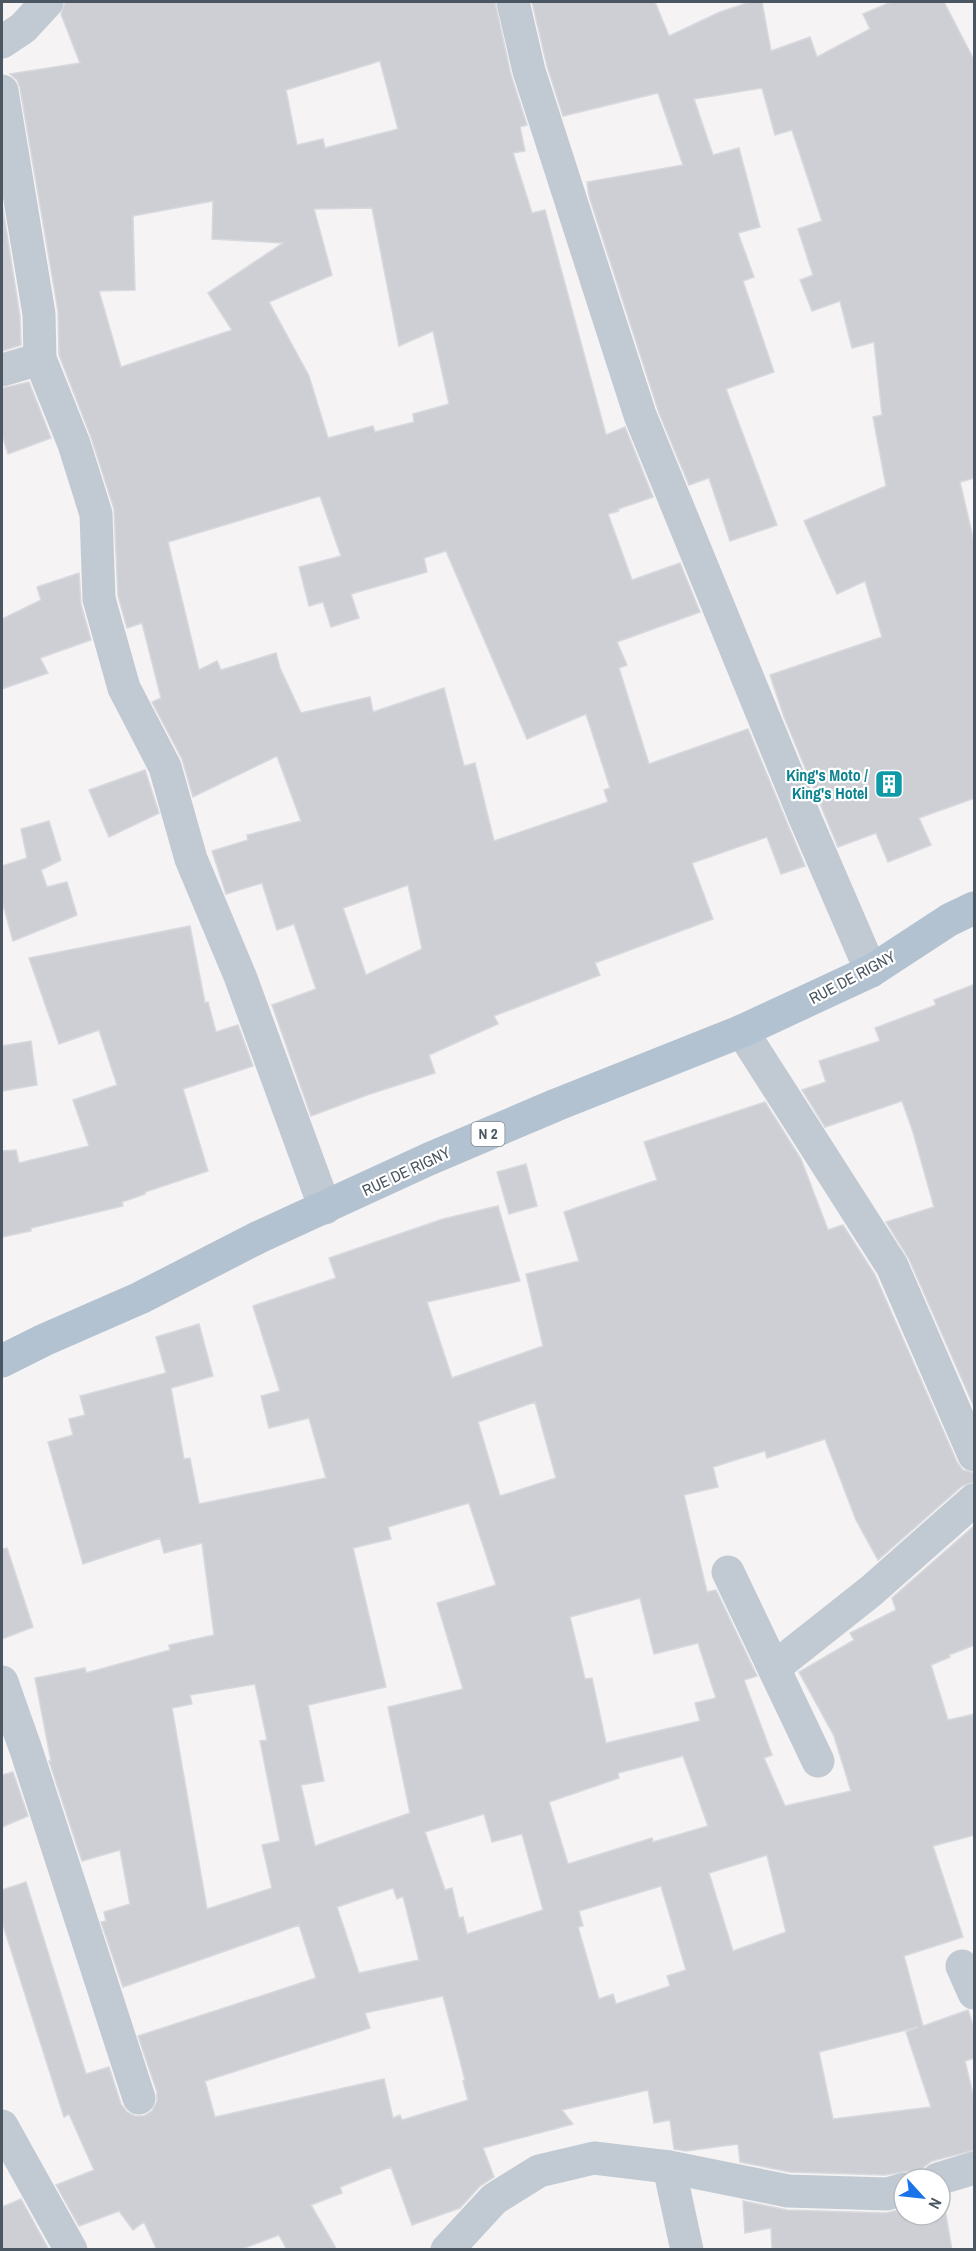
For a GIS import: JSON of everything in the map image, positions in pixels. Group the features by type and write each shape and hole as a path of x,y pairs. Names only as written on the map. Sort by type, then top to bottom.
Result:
{"main road":[{"name":"RUE DE RIGNY","path":"2,1361 140,1298 260,1237 429,1159 556,1105 742,1031 871,970 949,920 975,908"}],"street":[{"path":"2,42 23,28 47,2"},
{"path":"513,2 529,71 640,415 805,818 871,970"},
{"path":"2,91 39,314 40,359 74,444 96,514 99,599 124,688 165,767 191,859 240,976 325,1208"},
{"path":"2,369 40,359"},
{"path":"742,1031 891,1266 975,1455"},
{"path":"774,1667 871,1591 975,1500"},
{"path":"728,1572 818,1761"},
{"path":"2,1682 30,1761 139,2098"},
{"path":"2,2126 71,2250"},
{"path":"447,2250 494,2199 539,2171 594,2158 669,2167 788,2191 892,2193"},
{"path":"669,2167 687,2250"},
{"path":"952,2175 975,2168"}],"building":[{"path":"65,2 495,2 511,75 527,125 520,127 525,151 513,153 532,213 545,210 606,435 625,427 653,497 608,514 632,580 680,563 700,612 617,642 627,665 619,668 649,764 748,729 805,866 781,874 767,837 692,863 713,919 595,963 600,975 494,1016 498,1024 429,1055 435,1073 311,1116 272,1005 316,989 294,924 277,930 262,883 226,894 212,851 248,840 247,835 301,821 277,756 193,797 182,759 152,702 161,698 142,623 127,628 118,596 114,509 91,437 59,355 58,311 20,88 17,80 10,74 80,63 61,14","holes":["380,61 398,129 325,148 323,139 297,145 286,90","213,201 212,239 283,243 208,293 232,330 121,367 99,291 135,290 133,216","372,208 399,346 433,331 449,404 413,414 414,422 375,432 373,426 328,438 309,376 269,302 332,275 314,209","320,496 341,556 299,567 309,606 323,602 331,627 359,618 351,594 427,572 424,558 446,551 527,739 586,714 610,788 604,790 608,802 494,841 475,763 464,766 444,688 373,712 370,697 301,713 280,668 276,653 221,670 217,661 199,670 168,542","408,885 422,949 366,975 343,908"]},
{"path":"532,2 655,2 669,36 720,12 750,2 762,2 771,51 810,37 817,57 870,29 863,14 891,2 944,2 975,62 975,478 960,482 975,546 975,798 919,818 931,845 888,862 876,833 838,847 784,717 770,675 882,637 865,581 837,594 804,521 886,486 873,417 882,415 874,342 852,348 840,301 812,311 800,280 813,275 798,229 822,221 792,130 775,135 762,88 694,99 713,155 739,148 760,227 738,233 754,277 743,281 774,372 726,389 777,525 730,541 709,478 689,485 659,413 589,196 587,182 683,165 658,93 563,116 547,66"},
{"path":"2,203 20,316 21,345 2,351"},
{"path":"29,382 51,438 8,454 2,435 2,388"},
{"path":"79,573 81,604 91,640 40,658 48,673 2,689 2,619 41,600 37,587"},
{"path":"145,770 159,813 109,837 89,790"},
{"path":"49,821 61,860 41,870 47,887 67,882 77,915 13,941 2,901 2,866 27,858 21,829"},
{"path":"190,926 205,1003 208,1002 216,1032 238,1025 253,1066 183,1089 208,1171 145,1192 145,1194 122,1202 123,1206 2,1237 2,1151 16,1150 19,1163 89,1146 73,1100 117,1085 99,1030 59,1044 29,958"},
{"path":"975,984 975,1409 909,1259 886,1222 934,1207 902,1101 825,1127 802,1090 826,1082 819,1061 880,1041 875,1028 936,1005 934,1000"},
{"path":"31,1041 37,1085 2,1091 2,1046"},
{"path":"765,1102 801,1159 828,1230 843,1225 875,1275 957,1462 963,1470 975,1473 975,1482 962,1486 878,1560 856,1520 825,1439 767,1458 765,1451 713,1467 718,1487 684,1495 707,1592 716,1590 757,1676 744,1680 772,1755 764,1758 785,1806 851,1791 834,1736 799,1672 854,1640 850,1633 896,1610 892,1598 975,1525 975,1645 931,1665 948,1720 975,1714 975,1835 933,1846 963,1937 904,1956 923,2026 968,2010 975,2030 975,2058 965,2061 975,2102 975,2150 932,2161 924,2167 892,2167 892,2174 885,2175 790,2172 740,2162 738,2144 686,2151 674,2149 670,2120 654,2123 648,2090 562,2110 573,2124 483,2148 494,2177 480,2186 460,2208 412,2225 391,2167 340,2187 342,2193 311,2205 337,2250 287,2250 279,2235 239,2250 157,2250 144,2222 133,2230 119,2211 79,2226 56,2185 94,2170 69,2114 64,2117 2,1922 2,1890 26,1882 86,2074 109,2067 121,2104 127,2112 135,2116 144,2116 152,2111 157,2101 157,2092 138,2036 316,1978 299,1925 123,1987 101,1922 106,1921 104,1912 130,1904 120,1850 82,1861 49,1761 51,1761 35,1678 85,1668 86,1673 170,1650 169,1645 214,1635 202,1543 164,1553 160,1538 83,1564 48,1442 73,1435 69,1419 85,1415 80,1396 166,1373 156,1337 199,1324 213,1376 171,1388 184,1459 190,1458 199,1504 326,1478 309,1418 269,1428 261,1396 280,1391 253,1306 336,1278 329,1258 443,1219 498,1206 520,1281 427,1302 452,1378 543,1346 526,1274 579,1261 564,1212 657,1180 644,1142","holes":["535,1402 556,1478 500,1496 478,1422","469,1503 496,1585 437,1603 463,1689 388,1707 410,1813 315,1846 301,1785 324,1781 308,1705 386,1687 353,1548 391,1539 388,1527","640,1598 654,1654 698,1643 716,1698 695,1703 700,1721 606,1743 592,1678 585,1679 570,1617","255,1684 267,1740 260,1741 280,1841 262,1845 272,1888 207,1909 172,1708 192,1704 190,1695","683,1756 708,1826 653,1842 652,1838 568,1864 549,1802 619,1778 618,1773","484,1814 492,1842 522,1834 543,1910 467,1934 463,1917 459,1918 452,1888 445,1890 425,1832","767,1855 786,1932 733,1951 709,1873","661,1886 686,1970 667,1976 670,1986 616,2004 613,1994 599,1999 578,1927 583,1926 579,1911","393,1888 397,1899 403,1896 419,1960 359,1973 337,1907","443,1996 468,2100 402,2120 400,2115 393,2118 384,2079 215,2117 205,2081 370,2028 365,2013","918,2027 906,2032 931,2107 833,2119 819,2052"]},
{"path":"526,1164 537,1206 509,1214 497,1172"},
{"path":"7,1548 33,1627 2,1639 2,1549"},
{"path":"13,1772 28,1816 2,1827 2,1775"},
{"path":"21,2199 49,2250 2,2250 2,2207"},
{"path":"743,2201 787,2210 892,2212 892,2227 948,2227 952,2250 772,2250 771,2228 745,2233"}],"place":[{"name":"King's Moto / King's Hotel","path":"889,784"}]}
